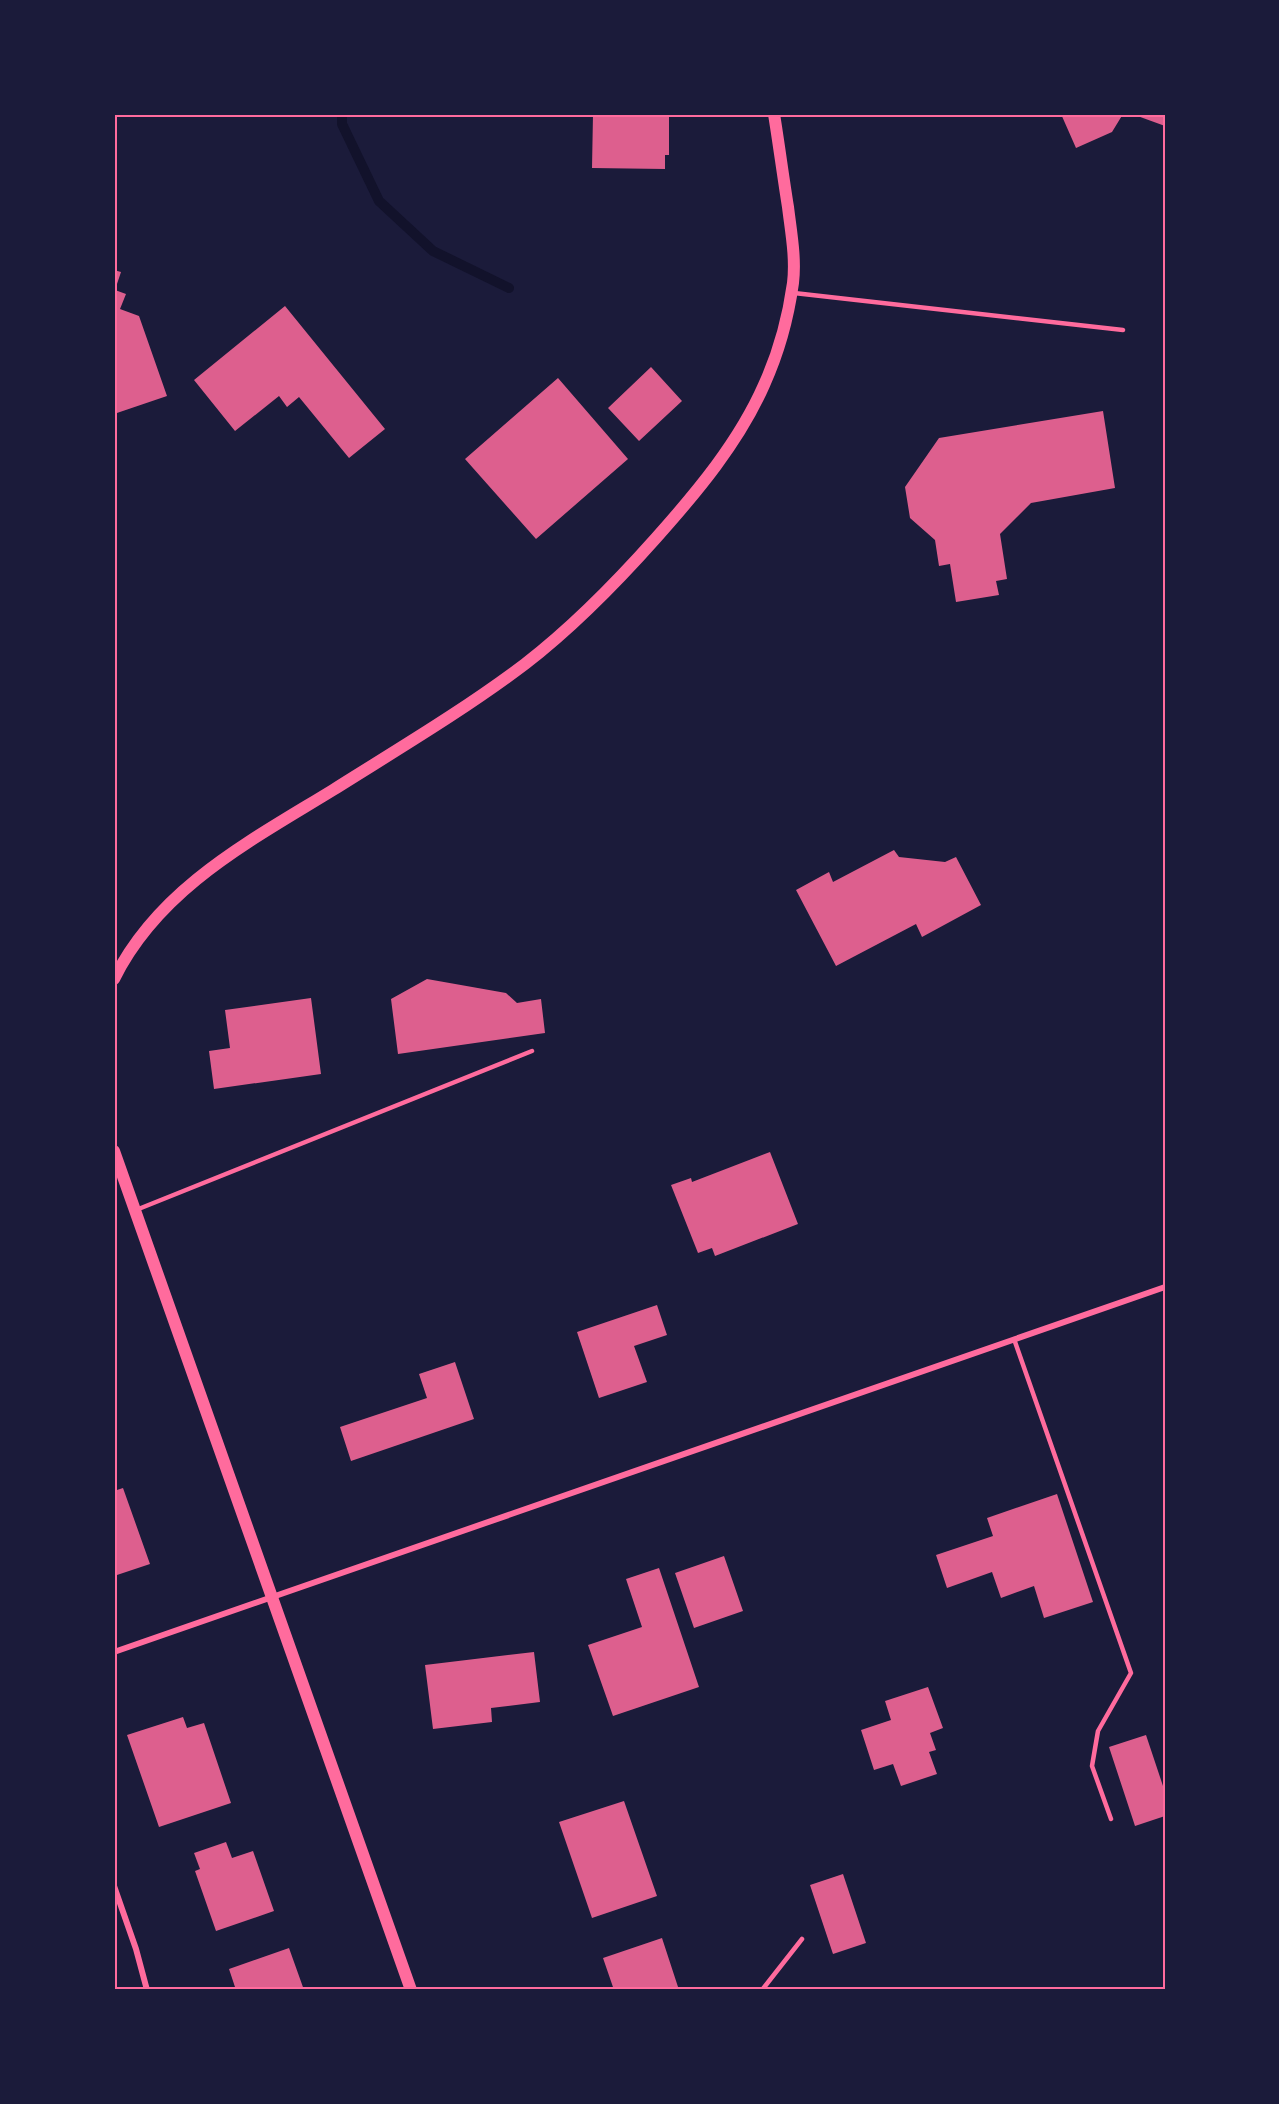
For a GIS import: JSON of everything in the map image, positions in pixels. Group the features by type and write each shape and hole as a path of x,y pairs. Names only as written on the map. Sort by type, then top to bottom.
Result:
{"main road":[{"path":"114,979 133,944 156,916 200,876 481,695 540,651 584,613 617,580 687,503 729,447 745,421 764,387 784,331 793,280 793,245 774,114"},
{"path":"114,1150 411,1990"}],"street":[{"path":"114,1652 1165,1287"},
{"path":"114,1886 136,1949 147,1990"}],"lane":[{"path":"791,293 1123,330"},
{"path":"136,1210 532,1051"},
{"path":"1014,1340 1131,1672 1098,1731 1092,1766 1111,1819"},
{"path":"762,1990 802,1939"}],"building":[{"path":"593,114 669,114 669,155 665,155 665,169 592,168"},
{"path":"1061,114 1123,114 1112,132 1076,148"},
{"path":"1132,114 1165,114 1165,126"},
{"path":"114,270 121,272 115,290 126,294 120,309 139,316 167,396 114,414"},
{"path":"285,306 385,429 349,458 299,397 287,407 279,396 235,431 194,380"},
{"path":"651,367 682,401 639,441 608,408"},
{"path":"558,378 628,459 536,539 465,459"},
{"path":"1103,411 1115,488 1031,503 1000,534 1007,579 996,581 999,595 956,602 950,564 939,566 935,540 910,518 905,487 939,438"},
{"path":"894,850 899,857 945,862 956,857 981,905 922,937 916,924 836,966 796,890 829,872 833,882"},
{"path":"427,979 506,993 517,1003 541,999 545,1033 398,1054 391,999"},
{"path":"311,998 321,1074 214,1089 209,1051 230,1048 225,1010"},
{"path":"770,1152 798,1224 715,1256 712,1248 698,1253 671,1185 691,1178 692,1182"},
{"path":"657,1305 667,1335 634,1346 647,1382 599,1398 577,1332"},
{"path":"455,1362 474,1419 351,1461 340,1427 427,1398 419,1374"},
{"path":"123,1488 150,1564 114,1576 114,1491"},
{"path":"1057,1494 1093,1602 1044,1618 1034,1586 1001,1598 992,1572 947,1588 936,1555 993,1536 987,1518"},
{"path":"724,1556 743,1611 694,1628 675,1573"},
{"path":"659,1568 699,1687 613,1716 588,1645 642,1627 626,1579"},
{"path":"534,1652 540,1702 491,1708 492,1722 433,1729 425,1665"},
{"path":"928,1687 943,1728 930,1733 936,1750 929,1752 937,1774 901,1786 893,1764 874,1770 861,1730 891,1720 885,1701"},
{"path":"183,1717 187,1728 204,1723 231,1803 159,1827 127,1735"},
{"path":"1146,1735 1165,1792 1165,1816 1135,1826 1109,1747"},
{"path":"624,1801 657,1896 592,1918 559,1822"},
{"path":"226,1842 232,1858 253,1851 274,1911 216,1931 195,1871 200,1869 194,1853"},
{"path":"843,1874 866,1943 833,1954 810,1885"},
{"path":"662,1938 679,1990 614,1990 603,1958"},
{"path":"289,1948 304,1990 236,1990 229,1969"}],"waterway":[{"path":"342,114 342,124 379,201 433,251 509,288"}]}
